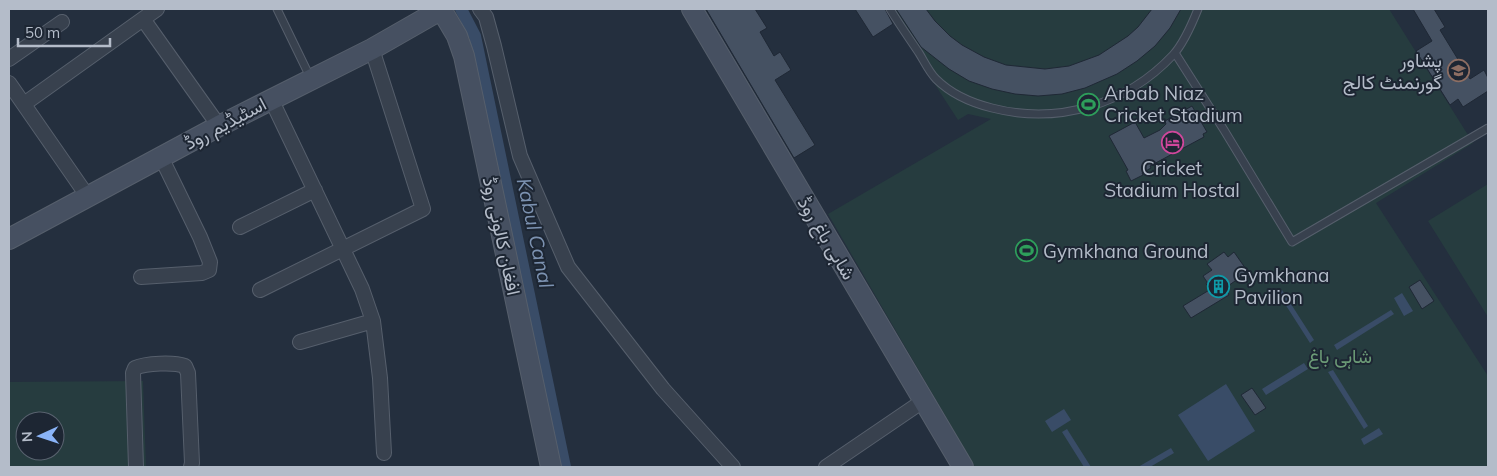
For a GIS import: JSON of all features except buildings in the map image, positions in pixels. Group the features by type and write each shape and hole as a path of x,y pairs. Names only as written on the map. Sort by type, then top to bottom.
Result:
{"main road":[{"name":"اسٹیڈیم روڈ","path":"9,239 219,126 372,49 442,9"},
{"name":"افغان کالونی روڈ","path":"442,9 458,36 464,56 551,467"},
{"name":"شاہی باغ روڈ","path":"692,9 963,467"}],"street":[{"path":"24,104 157,9"},
{"path":"480,9 486,17 494,46 520,156 568,267 663,389 733,467"},
{"path":"143,19 219,126"},
{"path":"9,59 62,22"},
{"path":"260,290 423,209 372,49"},
{"path":"9,82 88,197"},
{"path":"271,99 362,289 373,321 380,378 384,453"},
{"path":"141,277 202,273 209,270 210,262 200,237 161,157"},
{"path":"240,226 315,190"},
{"path":"300,342 373,321"},
{"path":"136,467 133,373 141,365 179,364 185,366 188,373 191,467"},
{"path":"826,467 923,400"}],"lane":[{"path":"277,9 311,79"},
{"path":"890,9 935,78 958,95 982,105 1008,112 1034,114 1060,113 1094,105 1111,100 1134,87 1156,72 1174,53 1198,9"},
{"path":"1174,53 1224,130 1292,242 1488,128"}],"green space":[{"name":"شاہی باغ","path":"886,9 1389,9 1473,143 1376,203 1488,376 1488,467 975,467 828,214 991,119 968,114 958,120"},
{"path":"1488,184 1488,317 1428,221"},
{"path":"143,381 146,467 9,467 9,382"}],"water":[{"path":"1282,290 1314,340 1310,343 1278,293"},
{"path":"1402,293 1413,311 1404,316 1394,298"},
{"path":"1391,310 1394,314 1337,350 1334,345"},
{"path":"1304,363 1308,369 1266,395 1262,389"},
{"path":"1333,370 1368,426 1364,429 1328,372"},
{"path":"1226,384 1255,431 1208,461 1178,415"},
{"path":"1064,409 1071,420 1052,432 1045,421"},
{"path":"1379,428 1383,434 1364,445 1361,439"},
{"path":"1067,429 1091,467 1084,467 1062,432"},
{"path":"1171,448 1174,453 1150,467 1138,467"}],"waterway":[{"name":"Kabul Canal","path":"461,9 475,36 565,467"}],"place":[{"name":"پشاور گورنمنٹ کالج","path":"1458,71"},
{"name":"Arbab Niaz Cricket Stadium","path":"1088,104"},
{"name":"Cricket Stadium Hostal","path":"1172,142"},
{"name":"Gymkhana Ground","path":"1027,251"},
{"name":"Gymkhana Pavilion","path":"1218,286"}]}
